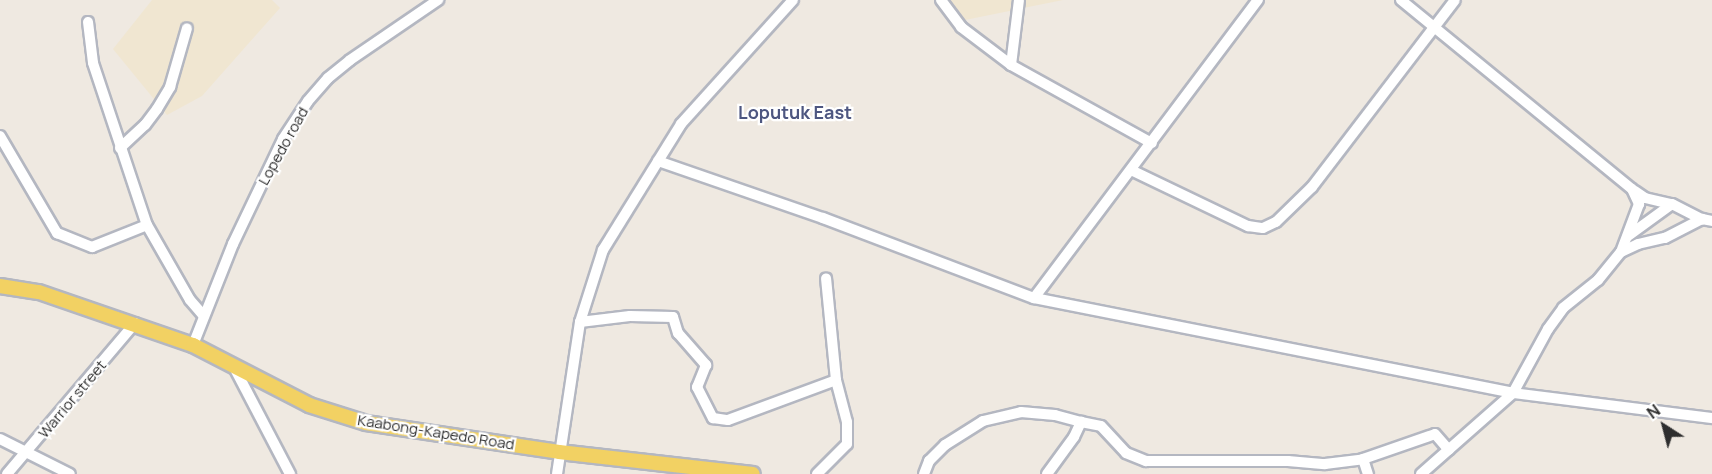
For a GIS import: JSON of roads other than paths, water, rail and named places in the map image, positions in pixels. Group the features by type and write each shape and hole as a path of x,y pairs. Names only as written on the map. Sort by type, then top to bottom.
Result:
{"main road":[{"name":"Kaabong-Kapedo Road","path":"0,286 39,292 135,323 193,345 309,405 366,423 559,452 753,474"}],"street":[{"name":"Lopedo road","path":"193,345 233,244 278,150 308,101 328,78 351,60 438,0"},
{"path":"557,474 580,322 603,250 681,124 793,0"},
{"path":"941,0 961,27 1011,65 1152,143"},
{"path":"1011,65 1019,0"},
{"path":"1034,298 1258,0"},
{"path":"1401,0 1632,189 1645,198 1672,204 1707,220"},
{"path":"1131,170 1248,226 1263,228 1289,212 1312,188 1432,27 1455,0"},
{"path":"88,22 93,63 147,225 190,300 204,316"},
{"path":"120,148 158,110 170,87 187,28"},
{"path":"0,136 57,233 92,247 147,225"},
{"path":"658,161 823,218 1034,298 1513,393 1712,418"},
{"path":"1421,474 1513,393 1548,329 1563,308 1598,280 1621,252 1639,204 1632,189"},
{"path":"1627,236 1672,204"},
{"path":"1621,252 1638,244 1665,238 1707,220"},
{"path":"817,474 847,444 848,422 836,380 826,278"},
{"path":"580,322 630,316 673,317 678,333 706,365 697,387 713,418 728,420 836,380"},
{"name":"Warrior street","path":"7,474 135,323"},
{"path":"233,365 290,474"},
{"path":"924,474 929,461 945,445 983,421 1021,412 1055,415 1101,426 1126,453 1146,461 1288,461 1325,464 1363,459 1435,434 1449,450"},
{"path":"1047,474 1074,437 1081,422"},
{"path":"0,439 70,474"},
{"path":"1363,459 1368,474"}],"district":[{"name":"Loputuk East","path":"795,112"}]}
